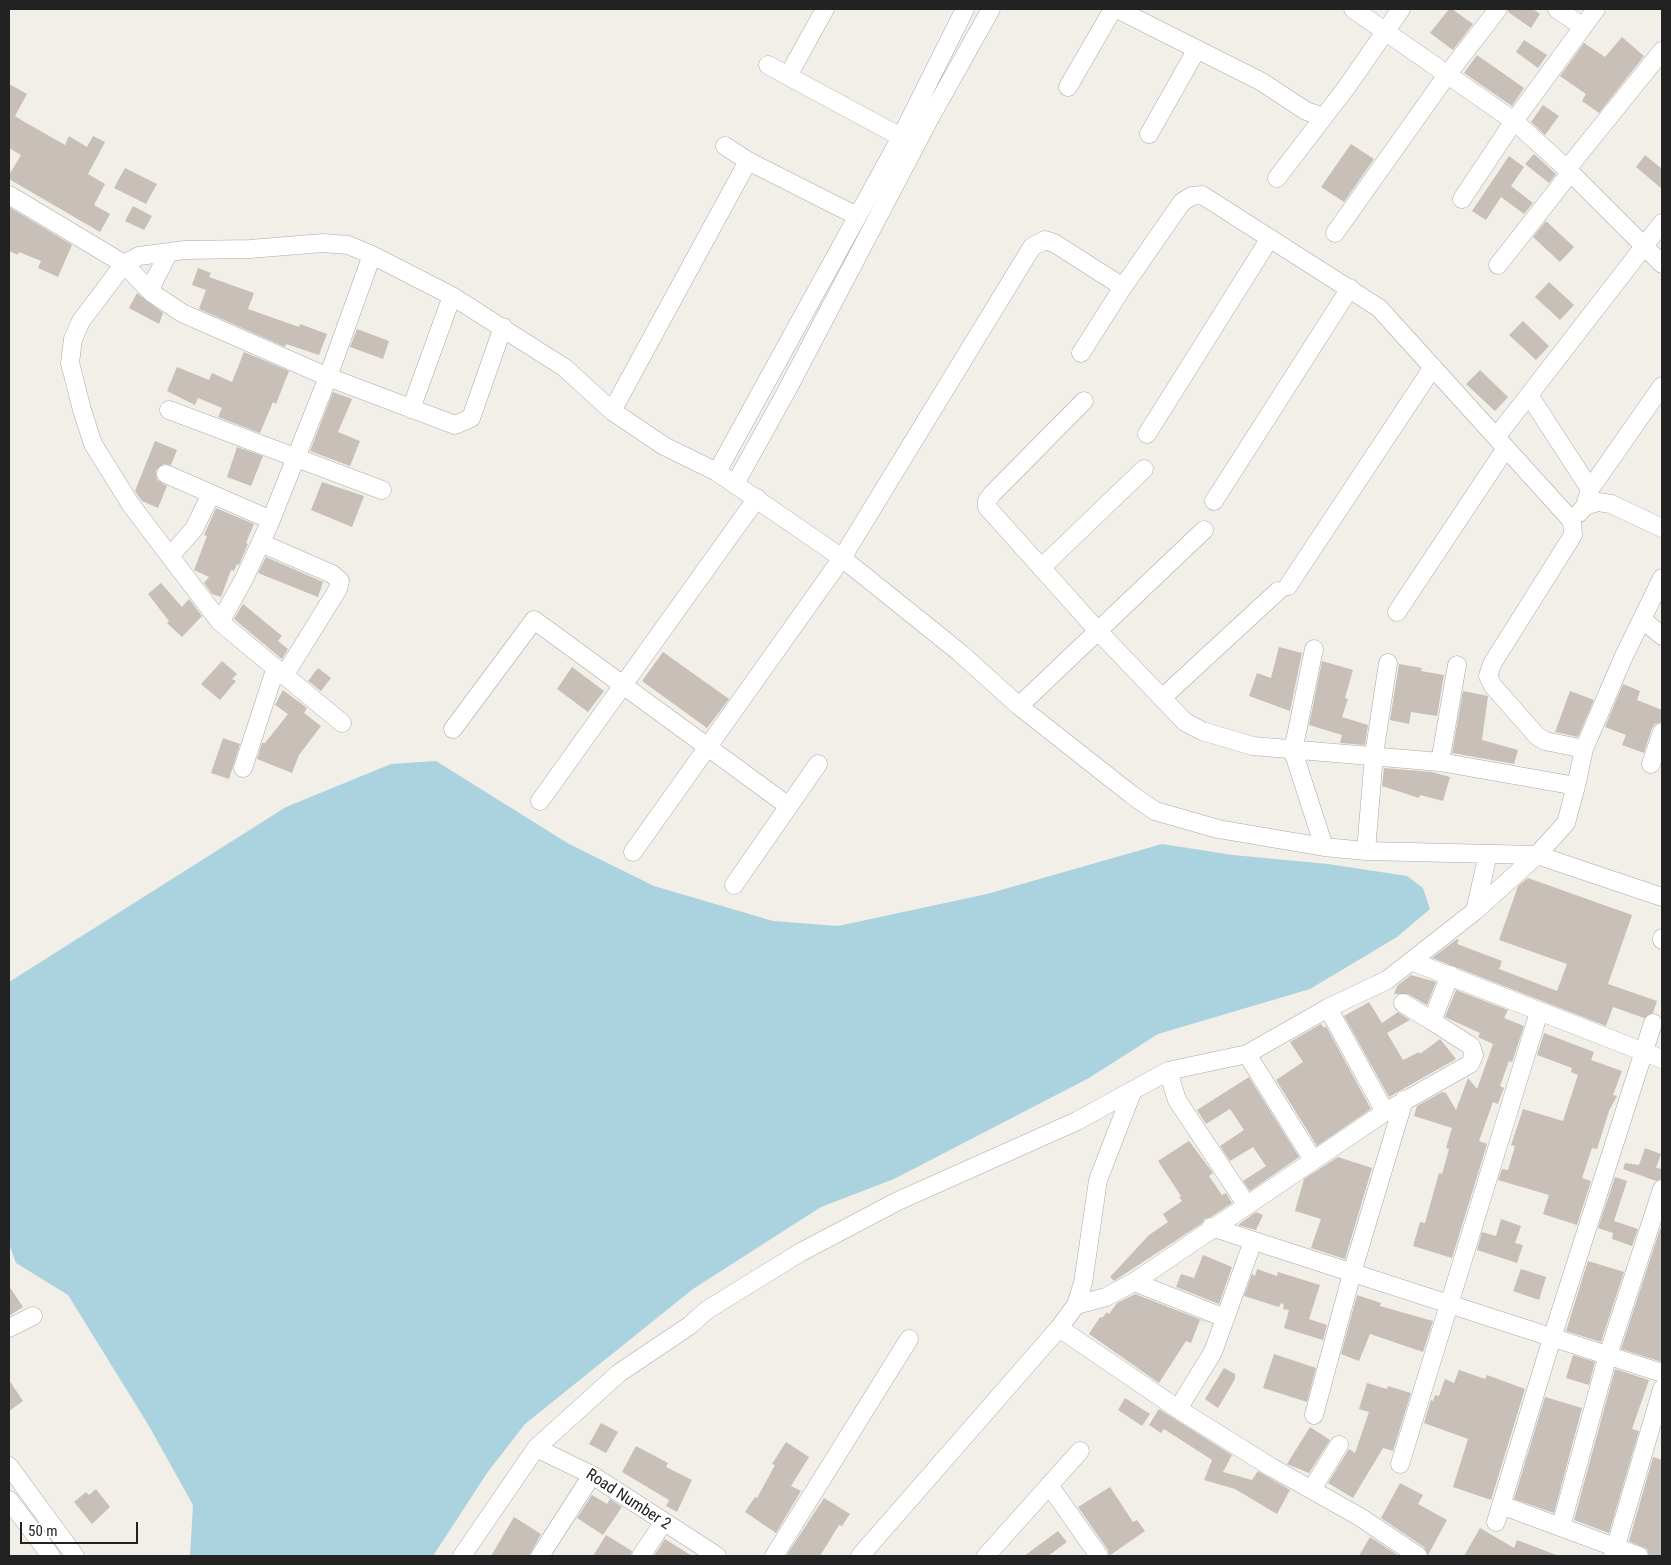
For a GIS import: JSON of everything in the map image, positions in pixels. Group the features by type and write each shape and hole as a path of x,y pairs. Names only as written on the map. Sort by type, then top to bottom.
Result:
{"street":[{"path":"788,76 825,9"},
{"path":"717,472 900,137 965,9"},
{"path":"735,484 785,394 932,114 991,9"},
{"path":"1068,87 1113,9"},
{"path":"1117,9 1262,82 1306,111 1324,117"},
{"path":"1353,9 1514,121 1569,171 1662,264"},
{"path":"1277,178 1324,117 1402,9"},
{"path":"1334,233 1447,75 1498,9"},
{"path":"1557,9 1583,26"},
{"path":"1462,199 1514,121 1596,9"},
{"path":"1149,134 1196,50"},
{"path":"1498,265 1662,51"},
{"path":"768,65 900,137"},
{"path":"725,146 748,161 857,216"},
{"path":"612,411 748,161"},
{"path":"9,194 124,264 152,293 182,313 328,377 411,410 455,425 471,418 504,327"},
{"path":"1081,353 1123,286 1182,202 1192,196 1202,195 1379,308 1572,521 1573,535 1492,664 1488,676 1493,686 1537,736 1545,741 1584,749"},
{"path":"1397,612 1529,396 1662,223"},
{"path":"1147,434 1270,238"},
{"path":"633,852 842,558 1032,247 1045,240 1054,243 1123,286"},
{"path":"342,723 220,622 131,505 93,444 70,363 73,339 81,322 124,264 139,256 169,252 250,249 323,243 348,245 372,254 452,296 504,327 565,368 612,411 664,446 717,472 842,558 959,652 1019,706 1155,811 1218,829 1324,847 1366,851 1537,855 1662,897"},
{"path":"152,293 152,285 169,252"},
{"path":"220,622 271,520 328,377 372,254"},
{"path":"1214,500 1350,288"},
{"path":"411,410 452,296"},
{"path":"1162,698 1283,588 1433,366"},
{"path":"1572,521 1585,506 1590,489 1662,386"},
{"path":"1529,396 1590,489"},
{"path":"1084,401 987,501 987,508 1098,631 1185,722 1202,731 1253,746 1293,751 1374,755 1440,762 1576,786"},
{"path":"169,410 382,490"},
{"path":"1041,568 1144,470"},
{"path":"166,474 271,520"},
{"path":"170,556 194,529 211,494"},
{"path":"540,801 757,498"},
{"path":"1585,506 1598,502 1611,504 1662,528"},
{"path":"1019,706 1204,530"},
{"path":"243,768 280,673 338,589 340,581 332,574 261,543"},
{"path":"462,1556 536,1448 619,1373 689,1326 707,1310 801,1252 898,1201 1077,1121 1168,1072 1247,1054 1328,1008 1387,980 1475,911 1537,855 1566,823 1584,749 1662,578"},
{"path":"1642,619 1662,636"},
{"path":"453,729 534,620 621,686 787,805"},
{"path":"1314,649 1293,751 1324,847"},
{"path":"1366,851 1374,755 1388,663"},
{"path":"1440,762 1457,665"},
{"path":"1651,764 1662,732"},
{"path":"734,885 787,805 818,764"},
{"path":"1475,911 1488,854"},
{"path":"1410,961 1662,1059"},
{"path":"1432,1022 1450,976"},
{"path":"1076,1306 1106,1297 1134,1282 1211,1227 1385,1112 1470,1064 1474,1056 1471,1046 1403,1003"},
{"path":"1328,1008 1385,1112"},
{"path":"1400,1464 1451,1305 1539,1012"},
{"path":"1496,1522 1552,1338 1653,1023"},
{"path":"1247,1054 1313,1160"},
{"path":"1168,1072 1177,1100 1246,1204"},
{"path":"860,1556 1059,1328 1076,1306 1083,1283 1098,1180 1133,1090"},
{"path":"1314,1415 1352,1273 1404,1100"},
{"path":"1561,1526 1608,1355 1662,1189"},
{"path":"1211,1227 1662,1372"},
{"path":"1178,1409 1214,1352 1253,1241"},
{"path":"1134,1282 1225,1318"},
{"path":"9,1328 33,1316"},
{"path":"1059,1328 1178,1409 1360,1517 1418,1556"},
{"path":"774,1556 909,1339"},
{"path":"1614,1552 1662,1389"},
{"path":"1312,1490 1340,1445"},
{"name":"Road Number 2","path":"536,1448 592,1475 663,1523 717,1556"},
{"path":"996,1552 1049,1485 1080,1451"},
{"path":"9,1466 75,1556"},
{"path":"540,1556 592,1475"},
{"path":"1049,1485 1099,1556"},
{"path":"9,1500 52,1556"},
{"path":"1501,1505 1561,1526 1614,1552 1638,1556"},
{"path":"641,1556 663,1523"}],"water":[{"path":"436,761 569,844 654,886 773,921 838,926 987,894 1162,844 1233,855 1328,864 1407,876 1423,888 1430,909 1397,937 1310,989 1158,1034 1089,1078 894,1179 821,1207 693,1289 525,1424 487,1473 433,1556 190,1556 193,1505 149,1426 68,1295 16,1263 9,1244 9,982 286,807 391,764"}],"building":[{"path":"1449,9 1452,9 1473,24 1453,50 1430,33"},
{"path":"1508,9 1533,9 1540,14 1531,28 1508,12"},
{"path":"1622,37 1644,56 1599,113 1582,101 1586,94 1560,76 1584,43 1605,57"},
{"path":"1524,40 1547,55 1538,68 1516,52"},
{"path":"1477,55 1524,88 1512,106 1464,73"},
{"path":"9,84 27,94 15,116 23,121 65,145 69,136 87,147 93,136 105,142 88,174 105,184 94,205 110,214 100,232 9,179 9,175 21,155 9,148"},
{"path":"1543,105 1559,116 1545,135 1531,122"},
{"path":"1351,144 1374,159 1344,202 1321,187"},
{"path":"1534,154 1556,174 1549,183 1525,164"},
{"path":"1645,155 1662,169 1662,189 1636,167"},
{"path":"1509,156 1524,167 1511,186 1533,203 1524,214 1501,197 1486,220 1472,211"},
{"path":"125,168 157,184 146,204 114,188"},
{"path":"133,206 152,216 144,230 125,221"},
{"path":"9,207 72,245 58,277 38,268 41,261 19,252 18,255 9,251"},
{"path":"1546,221 1574,247 1560,262 1533,237"},
{"path":"198,268 211,273 209,277 254,293 248,309 299,327 300,324 327,334 319,355 286,344 285,347 199,309 206,290 192,285"},
{"path":"1549,282 1574,305 1560,320 1535,297"},
{"path":"137,293 163,313 159,324 129,308"},
{"path":"1523,321 1549,346 1536,360 1509,335"},
{"path":"357,329 389,341 383,359 350,347"},
{"path":"244,352 289,371 276,404 273,402 260,433 218,417 222,408 198,398 195,405 167,391 177,367 209,380 212,373 232,382"},
{"path":"1480,370 1508,397 1495,411 1466,384"},
{"path":"333,392 352,399 338,432 360,441 350,466 310,451"},
{"path":"155,441 177,450 171,465 164,464 156,470 157,480 167,486 158,508 142,501 135,491"},
{"path":"237,447 263,456 251,486 227,477"},
{"path":"322,482 364,496 352,527 311,510"},
{"path":"216,508 254,524 239,565 237,564 234,571 231,570 221,597 212,594 204,583 209,577 194,570 207,536 204,535"},
{"path":"266,557 323,582 318,597 258,573"},
{"path":"161,583 182,607 189,599 202,616 182,637 167,623 169,621 148,594"},
{"path":"243,604 282,636 278,641 288,649 282,659 234,619"},
{"path":"1279,647 1302,653 1290,711 1249,696 1257,673 1271,678"},
{"path":"663,652 729,699 707,728 642,681"},
{"path":"222,661 237,674 232,679 236,681 220,700 201,684"},
{"path":"1322,661 1353,670 1345,698 1348,699 1342,717 1368,725 1365,745 1340,743 1342,735 1309,725"},
{"path":"1399,664 1422,668 1421,671 1444,675 1437,716 1411,712 1409,724 1390,720"},
{"path":"572,667 604,691 588,712 557,689"},
{"path":"318,668 331,678 321,691 308,681"},
{"path":"1623,684 1640,691 1637,700 1662,710 1662,722 1655,724 1652,728 1644,753 1622,745 1626,735 1605,727"},
{"path":"283,690 307,708 304,713 321,726 299,755 292,773 257,759 262,743 265,743 288,714 275,705"},
{"path":"1463,691 1488,696 1482,740 1518,750 1514,764 1452,753"},
{"path":"1570,691 1594,700 1578,737 1555,732"},
{"path":"223,738 240,744 229,779 211,773"},
{"path":"1384,768 1432,772 1450,777 1443,801 1420,795 1419,798 1382,786"},
{"path":"1528,878 1632,915 1608,984 1657,1001 1653,1013 1644,1018 1613,1007 1606,1026 1432,958 1457,939 1459,940 1457,944 1502,961 1499,969 1557,991 1567,964 1499,940 1518,886"},
{"path":"1411,975 1436,982 1427,1005 1408,994 1394,994 1397,986"},
{"path":"1456,990 1508,1010 1504,1018 1524,1026 1512,1062 1509,1061 1500,1086 1504,1088 1498,1104 1493,1102 1479,1141 1487,1144 1452,1258 1413,1246 1420,1222 1425,1223 1439,1173 1442,1174 1449,1149 1446,1148 1452,1128 1414,1116 1417,1106 1442,1092 1446,1093 1456,1110 1468,1078 1477,1089 1493,1044 1478,1037 1480,1033 1445,1017"},
{"path":"1369,1002 1382,1023 1398,1012 1410,1020 1387,1033 1403,1060 1419,1052 1420,1054 1440,1039 1456,1059 1389,1097 1344,1016"},
{"path":"1321,1024 1324,1028 1326,1026 1371,1109 1317,1146 1276,1080 1303,1062 1290,1042"},
{"path":"1544,1033 1594,1052 1591,1060 1622,1071 1613,1095 1617,1096 1609,1111 1597,1149 1592,1148 1582,1178 1591,1181 1577,1225 1543,1214 1549,1195 1498,1180 1502,1169 1508,1170 1515,1146 1511,1145 1523,1109 1563,1121 1578,1075 1571,1072 1572,1068 1537,1055"},
{"path":"1249,1077 1299,1157 1250,1191 1243,1181 1266,1166 1253,1147 1230,1161 1220,1146 1244,1130 1230,1109 1206,1124 1197,1110"},
{"path":"1189,1141 1213,1173 1209,1176 1222,1195 1226,1193 1232,1203 1211,1217 1204,1219 1201,1224 1114,1281 1110,1277 1149,1235 1168,1222 1163,1214 1182,1201 1179,1197 1181,1196 1158,1161"},
{"path":"1645,1148 1661,1154 1656,1168 1662,1169 1662,1179 1656,1181 1623,1169 1625,1163 1639,1165"},
{"path":"1338,1157 1372,1168 1345,1259 1311,1248 1321,1219 1295,1211 1304,1179"},
{"path":"1615,1177 1627,1181 1614,1221 1638,1229 1632,1246 1612,1239 1613,1233 1598,1228"},
{"path":"1256,1212 1263,1215 1256,1230 1238,1225"},
{"path":"1501,1219 1521,1226 1515,1243 1523,1245 1517,1263 1477,1250 1482,1232 1496,1236"},
{"path":"1660,1229 1662,1229 1662,1362 1621,1349"},
{"path":"1203,1255 1232,1267 1219,1304 1176,1287 1181,1274 1194,1278"},
{"path":"1588,1261 1624,1272 1601,1342 1566,1331"},
{"path":"1257,1269 1277,1276 1278,1272 1320,1285 1309,1319 1327,1325 1323,1340 1284,1328 1289,1310 1283,1309 1284,1305 1281,1303 1279,1307 1244,1296 1252,1274 1255,1276"},
{"path":"1521,1269 1546,1277 1539,1300 1513,1291"},
{"path":"9,1286 23,1307 9,1316"},
{"path":"1135,1294 1212,1324 1200,1320 1191,1343 1186,1341 1159,1383 1089,1334 1100,1317 1102,1318 1107,1312 1109,1314 1117,1303"},
{"path":"1357,1295 1381,1303 1380,1306 1433,1321 1423,1352 1370,1334 1359,1361 1341,1354"},
{"path":"1274,1354 1316,1368 1307,1402 1263,1388"},
{"path":"1573,1355 1595,1362 1589,1385 1566,1378"},
{"path":"1224,1368 1235,1374 1235,1379 1218,1408 1205,1399"},
{"path":"1615,1369 1649,1380 1632,1429 1639,1431 1609,1533 1574,1520"},
{"path":"1459,1370 1485,1379 1487,1375 1525,1389 1491,1500 1453,1487 1468,1439 1424,1423 1431,1400 1433,1401 1435,1395 1439,1396 1445,1379 1454,1383"},
{"path":"9,1380 23,1401 9,1411"},
{"path":"1367,1383 1387,1389 1388,1386 1411,1393 1393,1451 1383,1448 1353,1498 1328,1483 1349,1449 1355,1453 1369,1412 1359,1409"},
{"path":"1545,1397 1582,1408 1554,1513 1514,1499"},
{"path":"1125,1398 1150,1414 1142,1426 1118,1410"},
{"path":"1159,1409 1232,1455 1223,1472 1252,1480 1258,1471 1290,1490 1277,1514 1235,1489 1204,1480 1212,1460 1164,1429 1161,1433 1149,1425"},
{"path":"601,1423 618,1432 606,1453 589,1444"},
{"path":"1310,1427 1330,1440 1309,1473 1287,1464"},
{"path":"786,1442 809,1457 791,1486 801,1491 776,1533 745,1512 755,1497 757,1498 775,1465 772,1464"},
{"path":"636,1446 668,1463 666,1467 692,1480 677,1512 666,1506 669,1500 622,1472"},
{"path":"1653,1457 1662,1460 1662,1556 1649,1556 1647,1549 1629,1541"},
{"path":"1400,1483 1423,1495 1418,1504 1447,1520 1428,1555 1424,1547 1381,1518"},
{"path":"1110,1487 1133,1522 1137,1520 1145,1531 1109,1556 1108,1550 1078,1507"},
{"path":"96,1489 110,1507 92,1524 74,1502 86,1492 89,1495"},
{"path":"592,1495 607,1504 610,1499 622,1507 603,1535 577,1518"},
{"path":"824,1498 850,1514 842,1526 839,1525 820,1556 786,1556"},
{"path":"514,1517 541,1534 529,1556 491,1556"},
{"path":"1480,1528 1514,1548 1517,1540 1559,1556 1464,1556"},
{"path":"1058,1531 1067,1542 1048,1556 1024,1556"},
{"path":"606,1535 632,1551 631,1556 593,1556"},
{"path":"1370,1537 1399,1556 1359,1556"},
{"path":"665,1539 692,1556 654,1556"}]}
